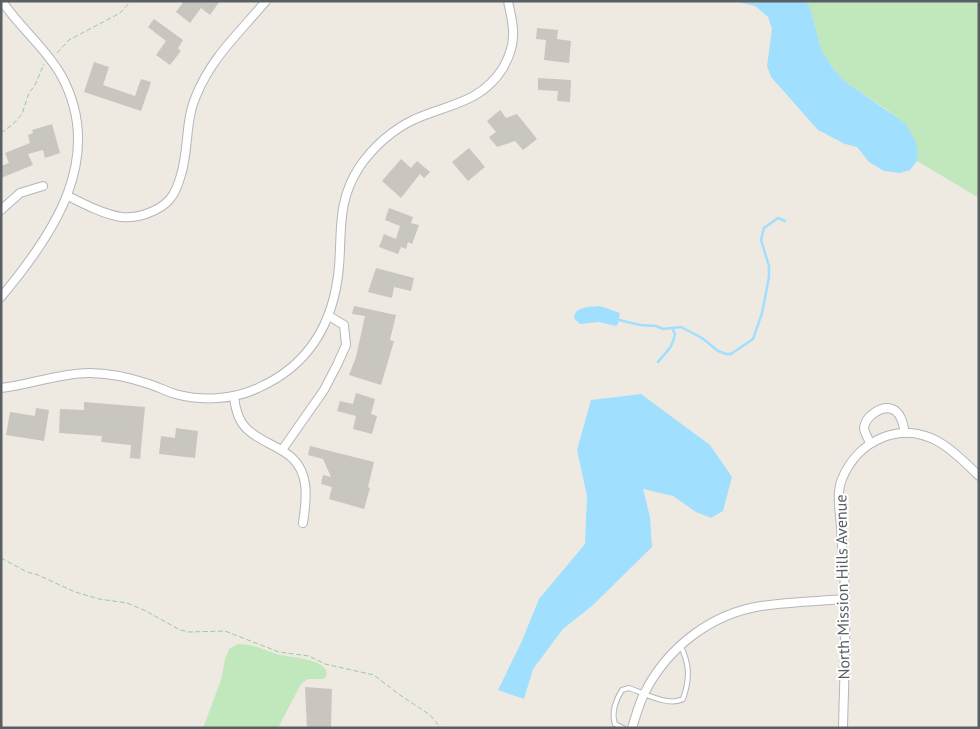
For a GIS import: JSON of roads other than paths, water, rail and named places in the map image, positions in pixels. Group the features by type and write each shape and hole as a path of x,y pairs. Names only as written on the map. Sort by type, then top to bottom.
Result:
{"street":[{"path":"1,297 40,247 58,218 68,196 77,160 78,129 72,100 60,74 38,43 2,1"},
{"path":"68,196 98,210 122,217 142,215 170,199 182,174 188,124 195,97 208,70 266,1"},
{"path":"1,388 55,377 89,373 118,376 174,394 219,398 234,396 256,389 293,367 307,352 324,328 333,304 339,267 340,227 343,207 360,168 375,147 390,134 415,119 479,94 496,79 508,60 513,35 508,1"},
{"path":"1,210 20,193 43,186"},
{"path":"282,450 324,390 346,345 344,325 328,316"},
{"path":"234,396 239,419 246,428 288,454 300,469 305,482 307,498 303,523"},
{"path":"870,443 864,428 866,420 872,414 883,409 892,409 902,420 905,433 922,435 939,442 979,476"},
{"name":"North Mission Hills Avenue","path":"843,728 845,599 839,497 842,479 854,458 870,443 885,436 905,433"},
{"path":"632,728 644,693 660,667 680,645 698,630 728,615 760,606 845,599"}],"lane":[{"path":"623,728 615,724 612,717 618,696 622,690 629,688 670,702 678,702 683,699 687,682 688,664 680,645"}],"water":[{"path":"734,1 805,1 810,7 821,49 832,67 843,80 906,124 915,140 918,152 917,161 910,170 900,173 884,171 869,162 857,147 845,144 818,130 771,77 767,66 772,29 768,17 755,6"},
{"path":"600,306 620,313 616,326 599,322 580,324 574,318 580,309"},
{"path":"641,394 710,445 732,477 723,511 711,518 696,512 673,496 643,489 650,517 652,547 593,605 563,629 533,669 524,699 498,690 521,643 539,599 585,544 587,496 577,450 591,400"}],"waterway":[{"path":"619,320 640,325 656,326 663,329 681,327 702,338 718,351 731,354 753,339 762,313 769,277 769,266 761,240 764,228 778,218 785,221"},
{"path":"658,362 672,344 675,334 672,328"}]}
